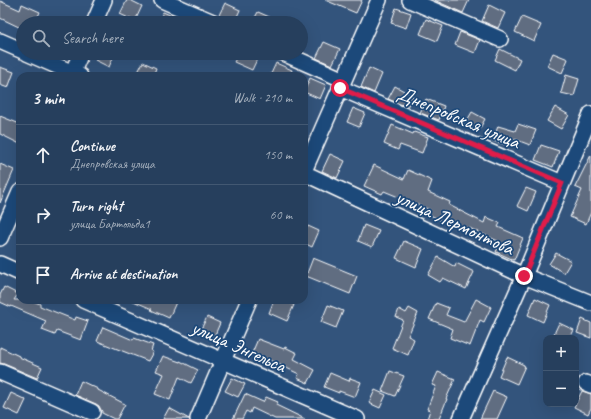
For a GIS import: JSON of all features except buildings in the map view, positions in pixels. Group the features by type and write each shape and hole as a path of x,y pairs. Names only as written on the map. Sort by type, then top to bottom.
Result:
{"street":[{"path":"97,16 104,0"},
{"path":"162,0 199,16"},
{"path":"308,163 379,0"},
{"path":"410,0 500,39"},
{"path":"0,41 16,48"},
{"path":"42,60 68,72"},
{"path":"75,72 79,60"},
{"name":"Днепровская улица","path":"296,60 342,84 562,183"},
{"path":"461,419 524,276 591,114"},
{"name":"улица Лермонтова","path":"308,174 524,276 591,303"},
{"path":"0,238 16,201"},
{"path":"0,264 16,271"},
{"name":"улица Энгельса","path":"92,304 357,419"},
{"path":"198,419 247,304"},
{"path":"0,372 92,412"}],"route":[{"path":"340,88 562,183 524,276"}]}
